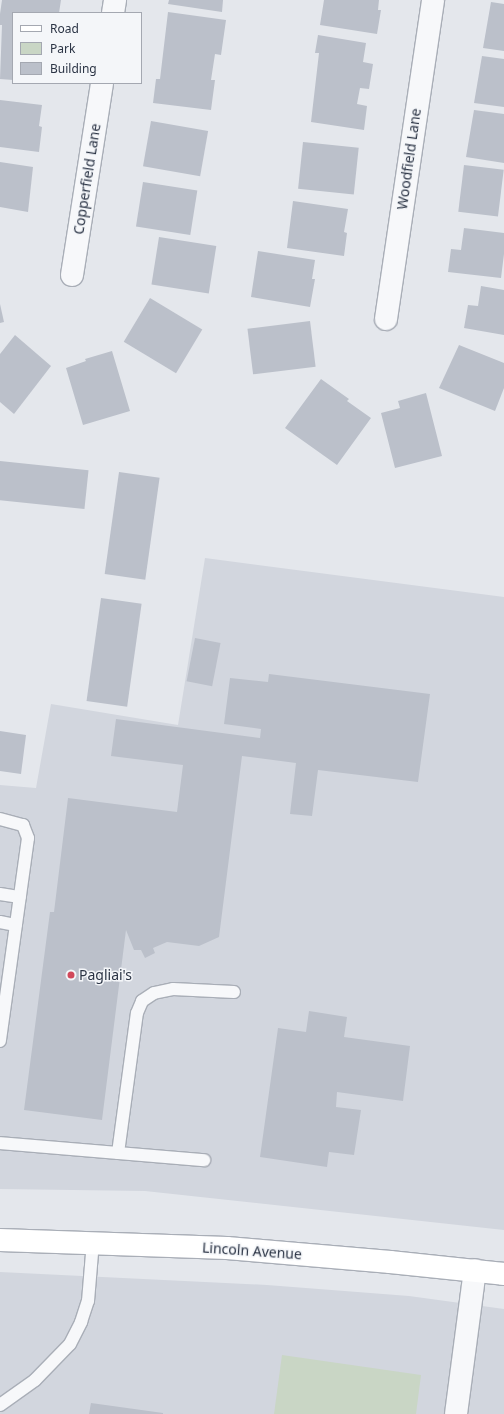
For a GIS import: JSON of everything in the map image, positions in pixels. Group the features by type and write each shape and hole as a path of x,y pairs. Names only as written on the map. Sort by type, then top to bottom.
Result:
{"main road":[{"name":"Lincoln Avenue","path":"0,1240 93,1242 227,1248 475,1270 504,1274"}],"street":[{"path":"113,12 115,0"},
{"name":"Woodfield Lane","path":"386,319 432,0"},
{"name":"Copperfield Lane","path":"72,275 102,84"},
{"path":"456,1414 475,1270"}],"lane":[{"path":"0,819 23,825 28,838 0,1041"},
{"path":"0,894 20,897"},
{"path":"0,922 16,925"},
{"path":"118,1153 137,1014 142,1001 154,993 173,989 234,992"},
{"path":"0,1143 204,1160"},
{"path":"0,1406 35,1380 70,1344 81,1322 88,1300 93,1242"}],"shaded area":[{"path":"205,558 504,597 504,1230 145,1191 0,1189 0,785 36,788 51,704 178,725"},
{"path":"0,1272 267,1285 409,1296 504,1309 504,1414 0,1414"}],"green space":[{"path":"282,1355 421,1375 416,1414 274,1414"}],"building":[{"path":"2,0 61,0 59,12 12,12 12,80 0,79 2,25 0,25"},
{"path":"169,0 223,0 222,12 168,4"},
{"path":"324,0 379,0 378,10 381,10 377,34 320,25"},
{"path":"491,2 504,4 504,51 483,48"},
{"path":"168,12 226,20 221,55 215,54 211,80 215,80 211,110 153,103 156,79 160,79"},
{"path":"318,35 366,43 363,62 373,64 369,89 360,88 357,104 367,106 364,130 311,122 319,53 315,53"},
{"path":"482,56 504,59 504,107 474,103"},
{"path":"0,100 42,105 39,126 42,127 39,152 0,147"},
{"path":"474,110 504,114 504,163 466,157"},
{"path":"151,121 208,131 200,176 143,166"},
{"path":"303,142 359,148 354,195 298,189"},
{"path":"0,162 33,167 28,212 0,207"},
{"path":"464,165 504,170 498,217 458,212"},
{"path":"143,182 197,191 190,235 136,226"},
{"path":"293,201 348,209 344,232 347,233 344,256 287,248"},
{"path":"464,228 504,233 504,254 501,278 448,272 451,249 461,250"},
{"path":"159,237 216,246 209,293 151,284"},
{"path":"258,251 315,260 312,279 315,279 310,307 251,297"},
{"path":"481,286 504,290 504,335 464,328 468,305 478,306"},
{"path":"150,298 202,329 176,373 124,342"},
{"path":"0,304 4,322 0,323"},
{"path":"310,321 316,367 253,374 247,329"},
{"path":"15,335 51,366 14,414 0,402 0,354"},
{"path":"459,345 504,363 504,388 495,411 439,388"},
{"path":"112,351 130,411 83,425 66,368 86,361 85,359"},
{"path":"321,379 349,399 347,401 371,418 337,465 285,428"},
{"path":"426,393 442,456 395,468 381,413 400,408 398,401"},
{"path":"0,461 89,470 84,509 0,500"},
{"path":"119,472 160,478 145,580 105,574"},
{"path":"101,598 142,604 127,707 87,701"},
{"path":"195,638 221,643 212,686 187,681"},
{"path":"269,674 430,694 418,782 318,770 312,816 290,814 296,763 242,756 219,937 199,946 167,942 153,948 155,953 145,958 141,950 134,950 126,930 102,1120 24,1110 50,912 54,912 68,798 177,812 183,765 111,756 116,719 260,738 261,729 224,724 230,678 268,682"},
{"path":"0,731 26,735 21,774 0,771"},
{"path":"309,1011 347,1017 344,1037 410,1046 403,1101 337,1092 336,1107 361,1110 354,1155 329,1152 327,1167 260,1157 278,1028 306,1032"},
{"path":"91,1403 163,1413 163,1414 89,1414"}],"place":[{"name":"Pagliai's","path":"71,975"}]}
